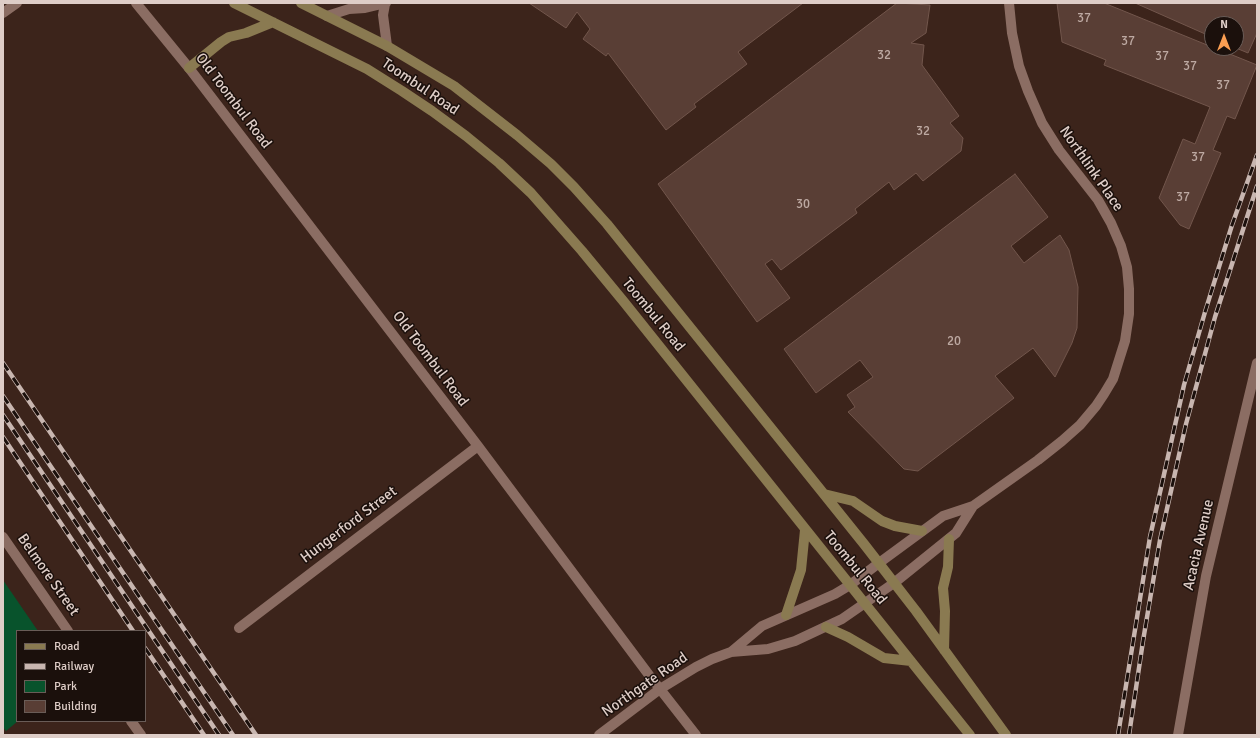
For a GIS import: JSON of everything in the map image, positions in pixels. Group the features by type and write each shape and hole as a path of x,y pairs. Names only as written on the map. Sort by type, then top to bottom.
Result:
{"main road":[{"name":"Toombul Road","path":"234,3 361,66 402,91 466,136 499,163 531,193 582,251 970,735"},
{"name":"Toombul Road","path":"301,3 387,46 454,86 486,110 551,164 574,187 607,224 879,563 1006,735"},
{"path":"189,68 229,37 246,33 273,22"},
{"path":"824,494 853,501 882,521 894,526 922,531"},
{"path":"786,615 801,570 805,530"},
{"path":"944,650 945,611 943,588 948,567 949,540"},
{"path":"826,627 848,637 884,658 910,661"}],"street":[{"path":"3,13 17,3"},
{"name":"Old Toombul Road","path":"136,3 189,68 478,446 696,735"},
{"path":"327,16 349,9 365,8 386,3 383,15 387,46"},
{"name":"Northlink Place","path":"879,563 943,516 973,506 1038,460 1080,425 1096,406 1113,379 1125,341 1129,314 1129,289 1127,267 1121,246 1111,223 1098,200 1059,150 1042,123 1019,66 1012,33 1009,3"},
{"name":"Acacia Avenue","path":"1178,735 1206,576 1257,363"},
{"name":"Hungerford Street","path":"239,628 478,446"},
{"name":"Northlink Place","path":"894,583 949,540 956,533 973,506"},
{"name":"Belmore Street","path":"3,537 67,630"},
{"name":"Northgate Road","path":"599,735 660,689 696,667 731,652 762,626 835,594 850,585 879,563"},
{"name":"Northgate Road","path":"731,652 768,649 795,641 842,619 866,604 894,583"},
{"path":"132,722 141,735"}],"green space":[{"path":"3,580 37,630 16,630 17,722 6,731 3,727"}],"building":[{"path":"529,3 803,3 738,52 747,64 694,104 696,107 666,130 608,53 606,56 583,39 590,29 577,12 566,28"},
{"path":"897,3 930,5 926,33 911,43 924,45 922,65 959,116 950,123 963,138 961,151 923,181 916,173 894,190 889,182 855,209 857,213 781,270 772,259 765,264 790,298 757,322 658,184"},
{"path":"1057,3 1104,3 1204,44 1204,56 1235,56 1257,65 1235,119 1227,116 1213,150 1221,153 1189,229 1180,225 1159,198 1183,139 1195,144 1210,107 1104,65 1106,60 1062,42"},
{"path":"1135,3 1257,3 1257,33 1248,53 1244,51 1244,16 1204,16 1204,33"},
{"path":"1015,174 1048,217 1011,246 1024,263 1060,235 1069,250 1078,287 1077,328 1072,343 1055,377 1033,348 995,376 1014,398 918,471 904,469 848,412 855,407 847,395 873,377 860,360 816,393 784,349"}],"railway":[{"path":"1118,735 1150,537 1184,385 1232,225 1257,155"},
{"path":"1129,735 1160,540 1186,424 1215,317 1257,186"},
{"path":"3,363 256,735"},
{"path":"3,396 233,735"},
{"path":"3,415 219,735"},
{"path":"3,437 132,630"},
{"path":"146,649 204,735"}]}
